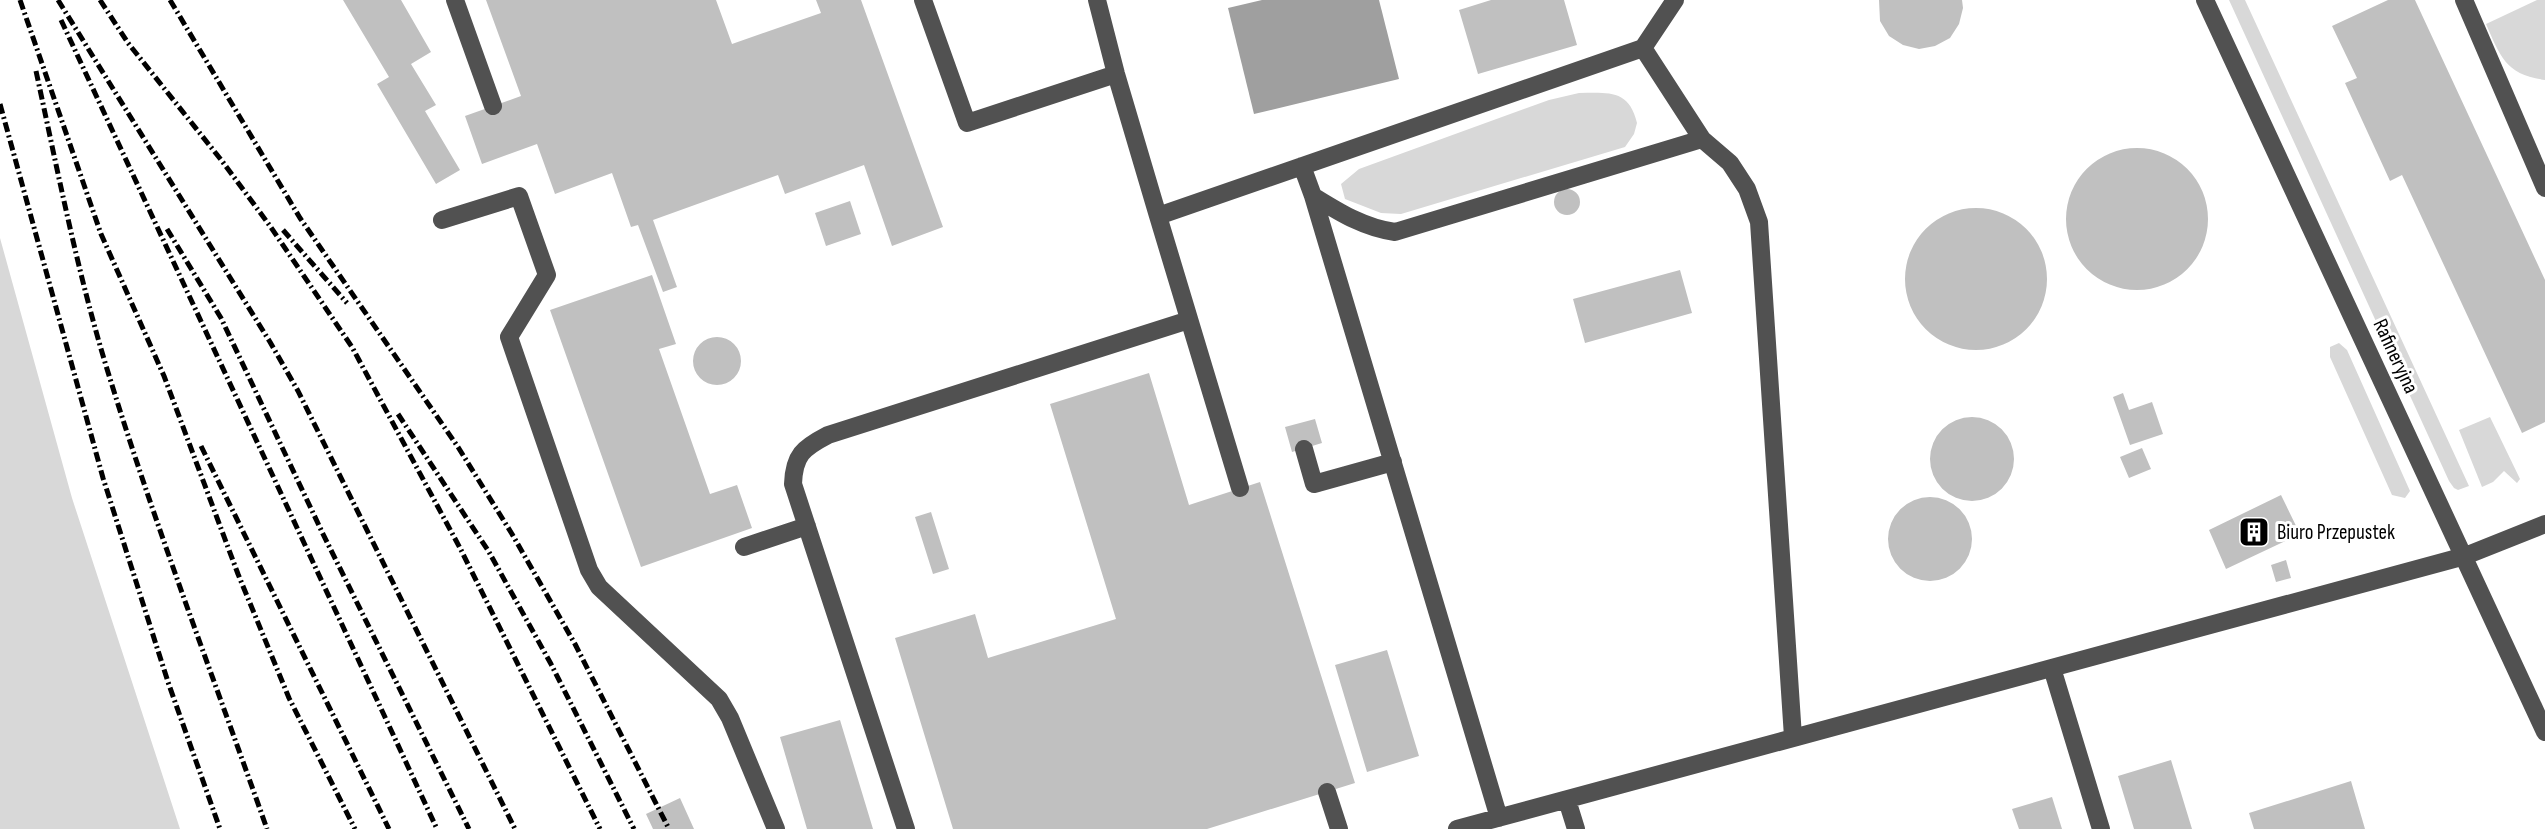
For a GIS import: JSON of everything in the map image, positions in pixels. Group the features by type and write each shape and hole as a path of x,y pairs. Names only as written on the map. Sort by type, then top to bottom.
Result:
{"street":[{"path":"455,0 493,106"},
{"path":"923,0 967,123 1115,74"},
{"path":"1097,0 1115,74 1240,488"},
{"path":"1158,216 1643,48 1675,0"},
{"name":"Rafineryjna","path":"2206,0 2545,732"},
{"path":"2464,0 2545,188"},
{"path":"1643,48 1702,139 1730,163 1747,189 1759,222 1793,737"},
{"path":"1313,196 1353,220 1380,230 1395,232 1702,139"},
{"path":"1302,166 1499,818"},
{"path":"442,220 519,196 547,275 509,337 589,570 599,587 719,699 730,718 775,829"},
{"path":"906,829 793,484 793,470 798,455 828,436 1189,320"},
{"path":"1304,449 1314,484 1393,462"},
{"path":"1457,829 2465,556 2545,524"},
{"path":"744,547 807,526"},
{"path":"2052,667 2101,829"},
{"path":"1327,792 1339,829"},
{"path":"1567,800 1576,829"}],"shaded area":[{"path":"1262,0 1379,0 1399,79 1254,114 1228,8"},
{"path":"2229,0 2245,0 2469,486 2458,490 2449,481"},
{"path":"2537,0 2545,0 2545,80 2521,74 2513,69 2496,46 2486,24"},
{"path":"1579,93 1616,95 1629,104 1637,123 1634,134 1625,147 1401,214 1381,213 1345,199 1341,184 1359,169 1549,100"},
{"path":"0,238 72,498 180,829 0,829"},
{"path":"2339,343 2347,350 2410,491 2405,498 2392,495 2330,357 2330,347"},
{"path":"2490,417 2520,479 2517,483 2504,471 2493,482 2482,487 2459,430"}],"building":[{"path":"343,0 401,0 431,52 411,64 436,105 425,111 460,170 436,184 377,84 389,77"},
{"path":"486,0 716,0 732,44 821,13 816,0 861,0 943,227 892,246 864,165 785,194 778,175 653,220 677,287 663,292 638,225 631,227 612,173 555,194 537,144 482,164 465,116 521,96"},
{"path":"1491,0 1564,0 1577,45 1478,74 1459,10"},
{"path":"1879,0 1962,0 1963,8 1959,24 1950,38 1935,46 1919,49 1903,45 1889,36 1880,21"},
{"path":"2388,0 2415,0 2545,280 2545,422 2522,433 2402,175 2390,181 2345,83 2357,78 2332,26"},
{"path":"2137,148 2164,154 2187,169 2202,192 2208,219 2202,246 2187,269 2164,284 2137,290 2110,284 2087,269 2072,246 2066,219 2072,192 2087,169 2110,154"},
{"path":"1567,189 1576,193 1580,202 1576,211 1567,215 1558,211 1554,202 1558,193"},
{"path":"850,201 861,234 826,246 815,213"},
{"path":"1976,208 2003,214 2026,229 2041,252 2047,279 2041,306 2026,329 2003,344 1976,350 1949,344 1926,329 1911,306 1905,279 1911,252 1926,229 1949,214"},
{"path":"1680,270 1692,313 1585,343 1573,299"},
{"path":"652,275 676,344 659,349 710,494 737,485 752,528 641,567 550,310"},
{"path":"717,337 734,344 741,361 734,378 717,385 700,378 693,361 700,344"},
{"path":"1149,373 1189,505 1260,482 1355,783 1207,829 953,829 895,638 975,614 988,658 1116,619 1050,404"},
{"path":"2123,393 2129,410 2152,402 2163,434 2130,445 2113,397"},
{"path":"1972,417 1988,420 2002,429 2011,443 2014,459 2011,475 2002,489 1988,498 1972,501 1956,498 1942,489 1933,475 1930,459 1933,443 1942,429 1956,420"},
{"path":"1315,419 1322,443 1292,452 1285,427"},
{"path":"2142,448 2151,469 2129,478 2120,457"},
{"name":"Biuro Przepustek","path":"2281,495 2300,534 2226,569 2209,530"},
{"path":"1930,497 1946,500 1960,509 1969,523 1972,539 1969,555 1960,569 1946,578 1930,581 1914,578 1900,569 1891,555 1888,539 1891,523 1900,509 1914,500"},
{"path":"931,512 949,569 933,574 915,517"},
{"path":"2286,560 2291,578 2276,582 2271,565"},
{"path":"1387,650 1419,756 1367,772 1335,665"},
{"path":"840,720 873,829 807,829 780,737"},
{"path":"2171,760 2192,829 2134,829 2118,776"},
{"path":"2351,781 2365,829 2254,829 2249,813"},
{"path":"2052,797 2062,829 2019,829 2012,809"},
{"path":"680,798 694,829 653,829 646,814"}],"railway":[{"path":"20,0 101,234 164,376 238,574 289,698 355,829"},
{"path":"58,0 298,391 515,829"},
{"path":"100,0 128,43 270,226 352,347 460,548 600,829"},
{"path":"170,0 300,218 458,447 512,534 575,644 669,829"},
{"path":"61,20 437,829"},
{"path":"36,71 76,252 104,359 162,536 267,829"},
{"path":"0,104 103,478 168,682 220,829"},
{"path":"167,229 221,318 323,534 469,829"},
{"path":"283,230 347,303"},
{"path":"398,414 489,552 551,664 634,829"},
{"path":"201,446 389,829"}],"place":[{"name":"Biuro Przepustek","path":"2254,532"}]}
